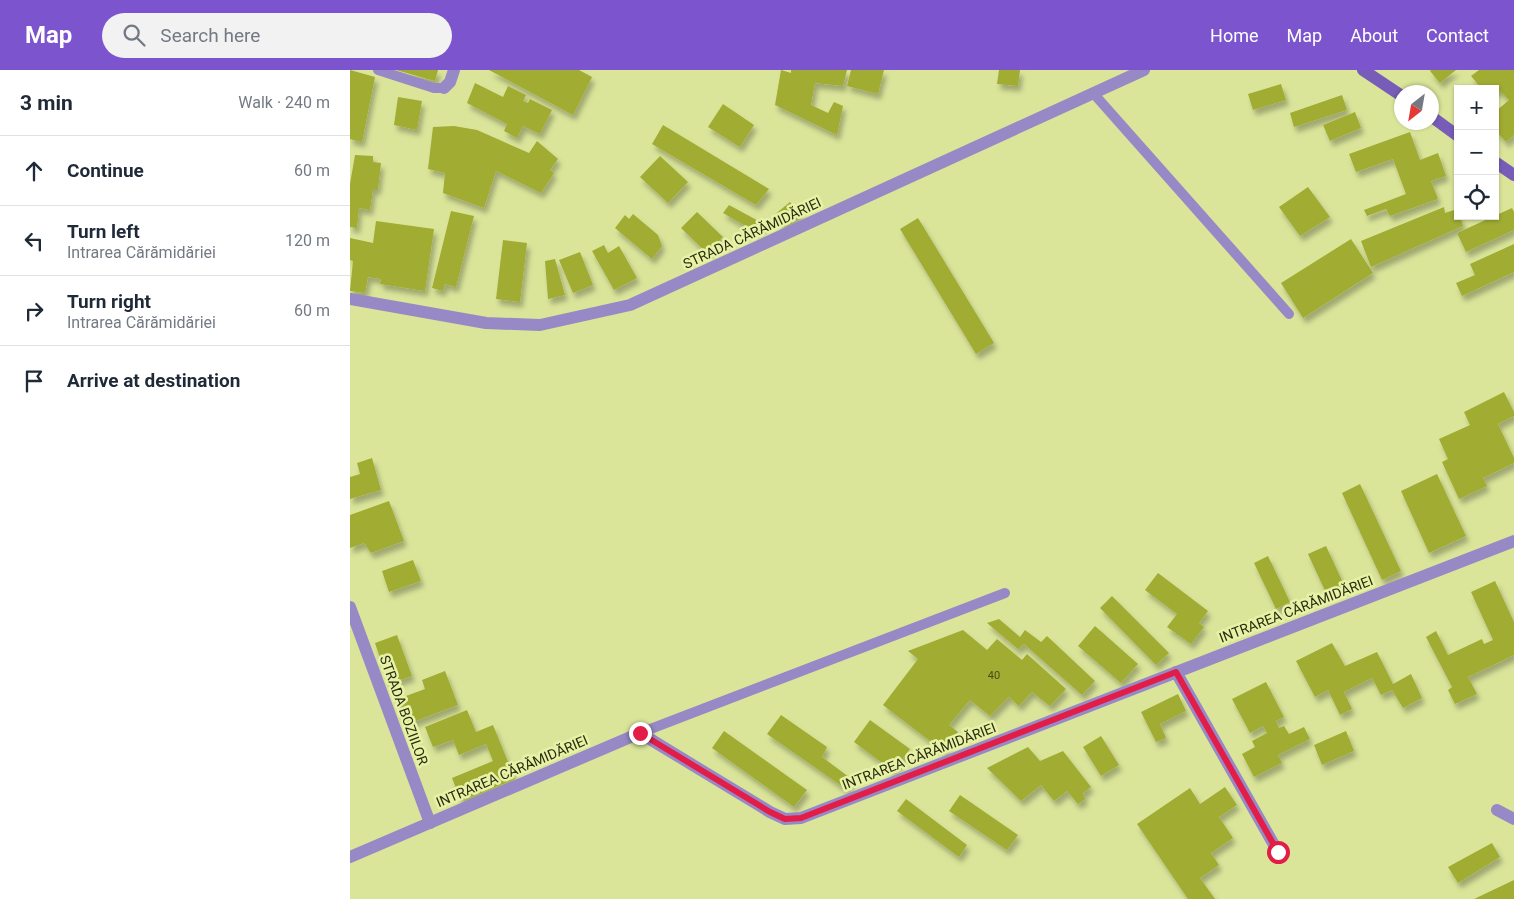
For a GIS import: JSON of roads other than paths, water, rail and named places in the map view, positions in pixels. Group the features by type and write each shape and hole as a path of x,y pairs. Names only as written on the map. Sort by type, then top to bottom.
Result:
{"main road":[{"path":"1364,70 1394,91"},
{"path":"1439,122 1454,133"},
{"path":"1499,165 1514,175"}],"street":[{"path":"444,88 450,82 454,70"},
{"name":"STRADA CĂRĂMIDĂRIEI","path":"350,299 486,323 540,325 630,305 1144,70"},
{"name":"INTRAREA CĂRĂMIDĂRIEI","path":"350,857 640,733 770,812 785,819 801,818 1514,540"},
{"name":"STRADA BOZIILOR","path":"350,608 430,823"},
{"path":"1176,672 1278,852"},
{"path":"1497,810 1514,819"}],"lane":[{"path":"378,70 434,88 444,88"},
{"path":"1094,94 1289,314"},
{"path":"640,733 1005,593"}]}
